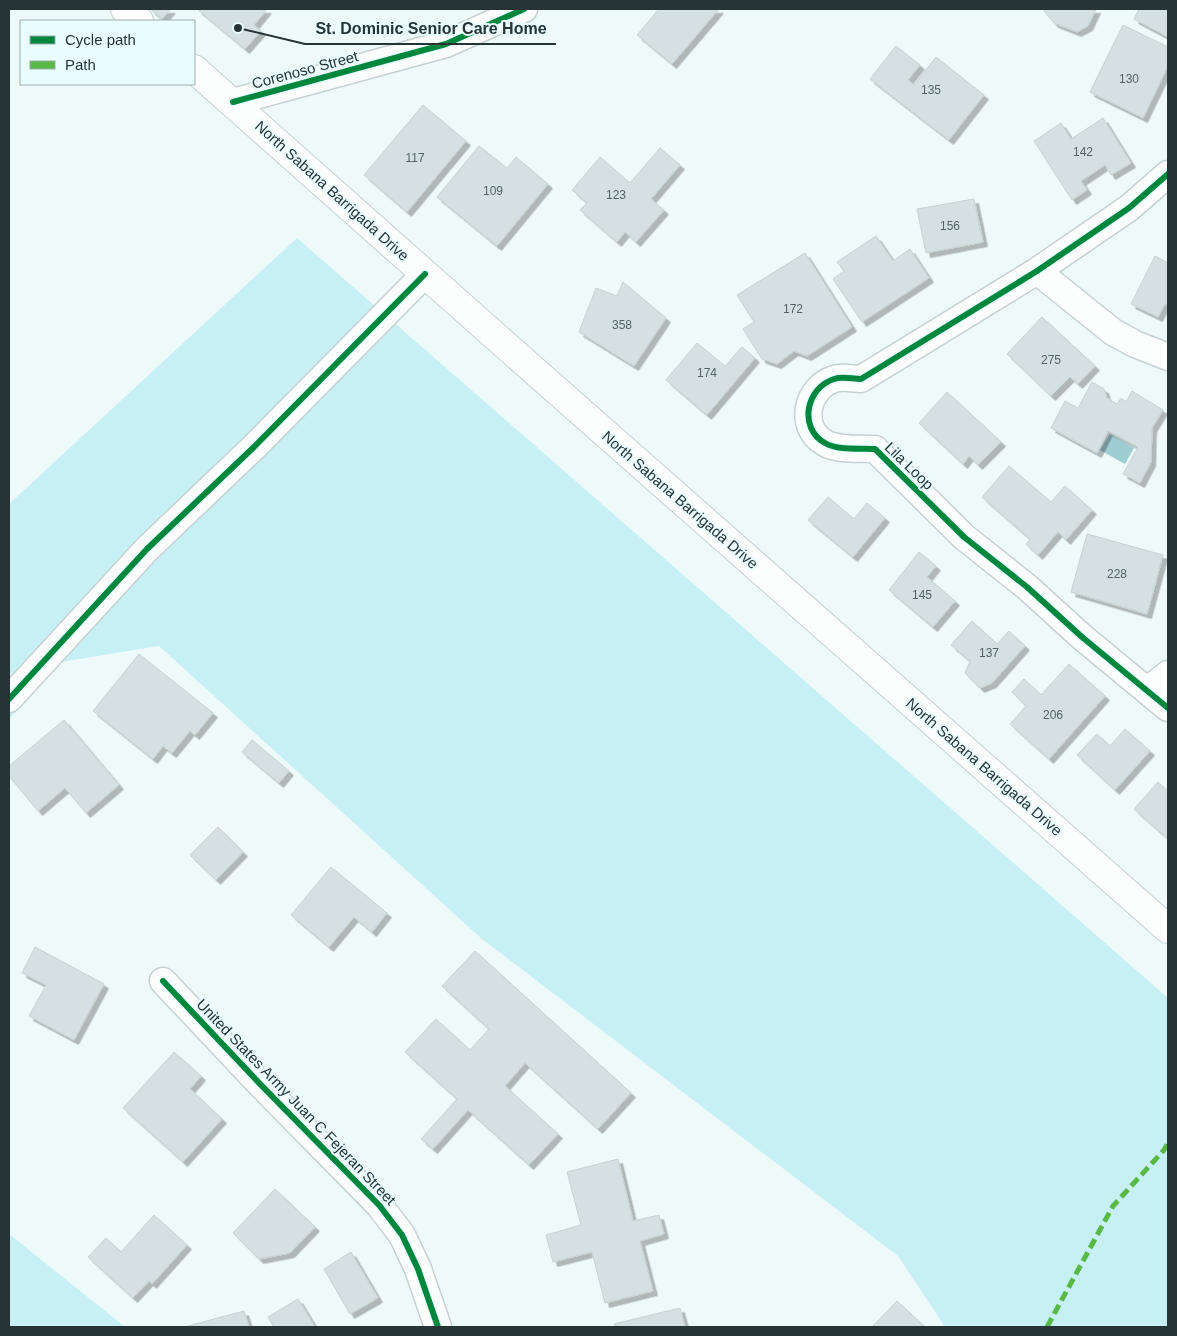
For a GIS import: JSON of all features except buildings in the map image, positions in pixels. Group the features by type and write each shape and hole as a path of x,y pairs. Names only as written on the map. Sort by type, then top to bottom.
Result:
{"main road":[{"path":"125,9 138,20"},
{"name":"North Sabana Barrigada Drive","path":"195,69 1168,929"}],"street":[{"name":"Corenoso Street","path":"233,102 446,44 524,9"},
{"name":"Lila Loop","path":"1168,174 1128,208 1037,271 861,379 842,377 826,382 814,393 810,400 809,416 811,426 817,437 830,446 875,448 964,537 1027,587 1082,637 1168,708"},
{"path":"1037,271 1113,332 1135,344 1168,357"},
{"path":"9,699 147,548 254,447 425,274"},
{"path":"1148,690 1168,674"},
{"name":"United States Army Juan C Fejeran Street","path":"164,981 261,1085 379,1205 402,1235 418,1269 438,1327"}],"shaded area":[{"path":"297,238 1168,998 1168,1327 945,1327 898,1256 482,939 159,646 61,662 9,719 9,504"},
{"path":"1110,434 1134,448 1125,464 1100,450"},
{"path":"9,1234 125,1327 9,1327"}],"marked path":[{"path":"1047,1327 1113,1206 1164,1150 1168,1143"}],"cycle path":[{"path":"233,102 446,44 524,9"},
{"path":"1168,174 1129,208 1037,271 861,379 837,378 824,384 812,399 809,409 811,428 816,436 831,446 875,449 964,537 1027,587 1082,637 1168,708"},
{"path":"9,699 147,549 254,447 425,274"},
{"path":"163,981 261,1085 379,1205 402,1235 418,1269 438,1327"}],"place":[{"name":"St. Dominic Senior Care Home","path":"238,28"}]}
